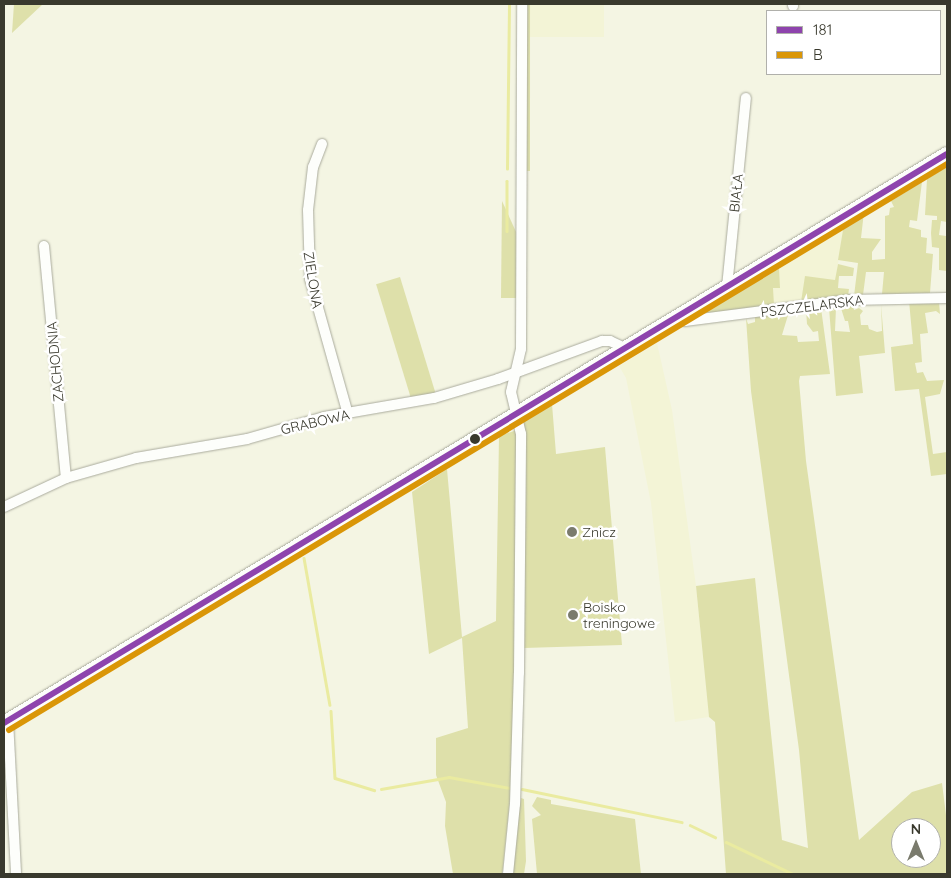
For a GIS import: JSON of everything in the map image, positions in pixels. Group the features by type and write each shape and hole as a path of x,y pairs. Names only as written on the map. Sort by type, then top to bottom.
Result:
{"main road":[{"path":"6,722 947,154"}],"street":[{"path":"508,874 515,804 519,673 521,434 510,392 518,370 521,349 522,4"},
{"name":"BIAŁA","path":"727,288 746,98"},
{"name":"ZIELONA","path":"322,144 313,167 308,210 310,279 348,414"},
{"name":"ZACHODNIA","path":"44,246 66,478"},
{"name":"PSZCZELARSKA","path":"678,317 685,321 849,300 947,298"},
{"name":"GRABOWA","path":"4,507 66,478 136,458 247,439 348,414 443,396 498,380 518,370 602,341 610,341 625,348"},
{"path":"6,722 16,874"}],"shaded area":[{"path":"530,4 604,4 604,37 530,37"},
{"path":"843,230 833,297 700,315 809,250"},
{"path":"657,343 672,410 696,586 709,717 675,722 651,503 626,378 619,366"}],"green space":[{"path":"14,4 43,4 12,33"},
{"path":"526,4 530,4 530,171 526,171"},
{"path":"947,167 947,222 941,221 939,235 946,236 947,271 939,270 939,248 932,247 932,220 937,220 937,216 925,215 927,179"},
{"path":"922,182 917,221 910,220 909,227 921,230 921,237 927,238 926,253 933,254 930,293 882,294 884,272 866,272 863,295 854,296 858,263 838,260 843,230 848,226 809,250 804,245 864,212 861,238 881,239 872,252 872,260 885,259 885,216 889,215 890,208 894,207 891,201"},
{"path":"502,201 517,234 517,298 501,298"},
{"path":"797,250 798,257 779,268 780,288 773,288 774,305 695,317 692,314"},
{"path":"838,264 854,268 853,276 839,276 838,288 849,289 848,296 801,302 805,276 835,280"},
{"path":"400,277 437,397 413,404 376,284"},
{"path":"909,301 939,302 940,314 936,311 925,313 928,333 920,334 922,362 915,363 917,373 923,372 927,381 944,380 940,394 925,397 933,454 947,452 947,474 931,476 919,389 895,391 891,347 913,344"},
{"path":"853,303 854,310 859,308 863,311 860,315 861,325 868,325 869,329 877,332 882,331 881,304 885,353 859,356 863,393 836,396 829,308 836,308 835,331 850,332 848,321 845,321 840,305"},
{"path":"821,308 830,374 800,376 799,381 806,461 859,840 912,792 942,783 947,823 946,874 726,874 715,722 709,717 696,586 755,578 782,840 808,848 799,750 751,391 746,318 748,324 755,322 755,317 789,312 782,335 797,336 798,342 819,341 818,331 813,332 807,324 806,310"},
{"path":"552,404 556,454 605,447 622,645 524,648 520,421"},
{"path":"517,430 514,681 510,799 503,868 502,874 453,874 445,826 446,802 436,775 436,738 468,728 462,638 429,654 412,492 447,469 462,637 496,621 499,436"},
{"path":"537,797 551,800 551,804 635,819 641,874 537,874 532,819 541,815 532,806"},
{"path":"521,798 524,799 526,861 524,874 511,874"}],"waterway":[{"path":"507,169 509,4"},
{"path":"507,181 507,231"},
{"path":"304,558 330,705"},
{"path":"331,711 335,778 374,790"},
{"path":"381,789 449,777 510,788"},
{"path":"522,789 682,822"},
{"path":"690,825 715,837"},
{"path":"726,842 793,874"}],"transit line":[{"name":"181","path":"4,723 947,154"},
{"name":"B","path":"9,730 947,164"}],"place":[{"name":"Znicz","path":"572,532"},
{"name":"Boisko treningowe","path":"573,615"}]}
